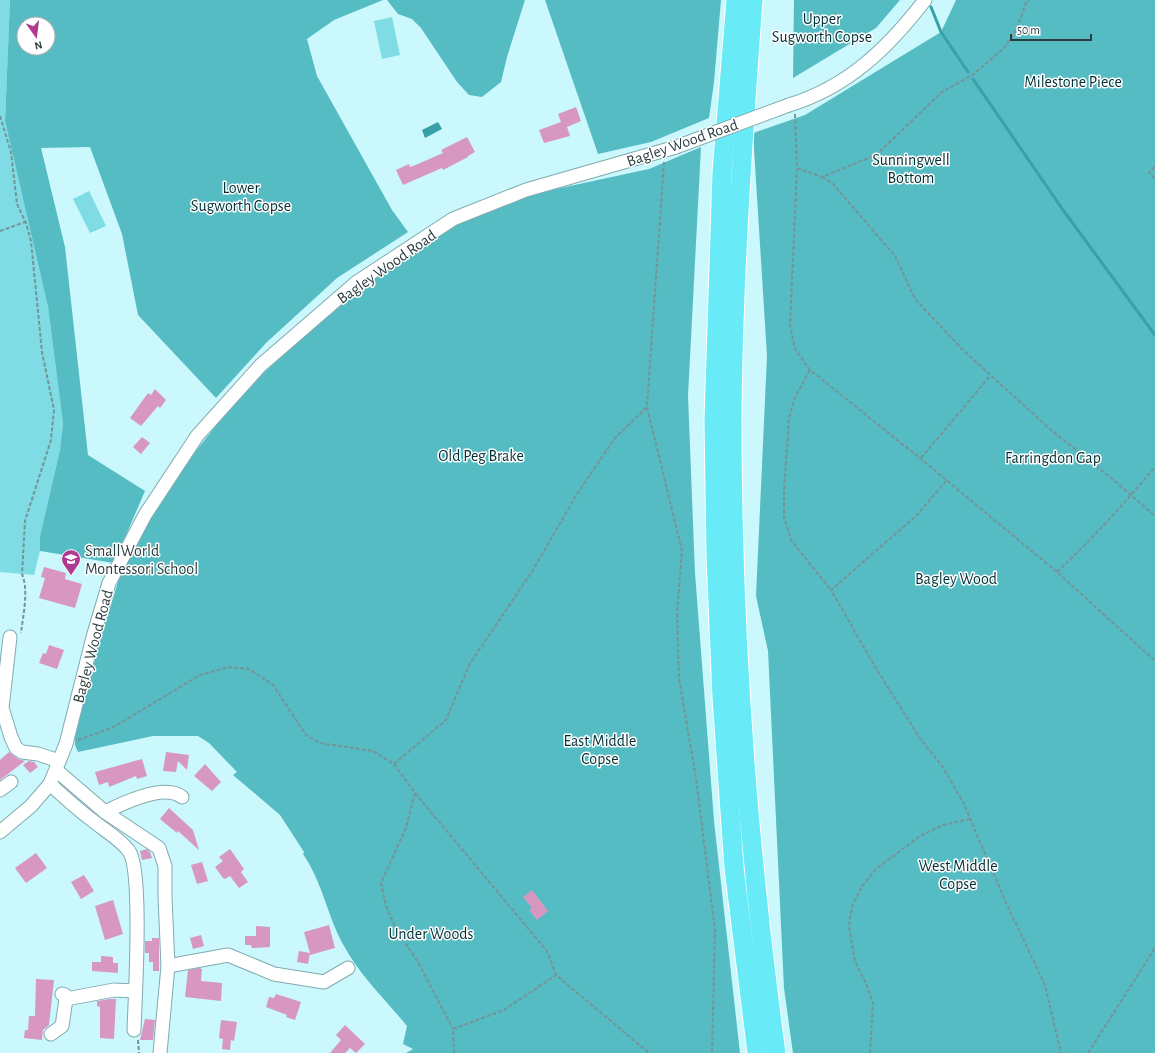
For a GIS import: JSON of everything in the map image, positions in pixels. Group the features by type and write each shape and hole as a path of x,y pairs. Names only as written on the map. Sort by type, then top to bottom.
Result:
{"highway":[{"path":"736,0 722,188 714,420 716,555 722,697 734,868 757,1053"},
{"path":"753,0 740,174 732,418 740,696 754,866 776,1053"}],"street":[{"name":"Bagley Wood Road","path":"0,832 31,806 50,784 66,744 93,637 109,583 145,515 197,436 261,364 357,282 453,219 526,190 671,149 792,104 832,87 868,64 903,29 925,0"},
{"path":"15,635 2,708 16,748 22,752 38,754 58,766 105,812 159,848 163,857 165,866 168,966 160,1053"},
{"path":"0,790 11,782"},
{"path":"50,784 130,852 135,871 137,898 134,1030"},
{"path":"105,812 123,802 167,790 180,792"},
{"path":"168,966 228,955 274,974 324,982 348,968"},
{"path":"51,1034 62,1026 63,996 114,990 135,991"}],"path":[{"path":"822,177 876,155 942,92 974,74 1004,48 1016,30 1026,3 1029,0"},
{"path":"792,104 797,168 790,326 795,349 810,370 921,459 1057,572 1155,661"},
{"path":"0,116 11,152 17,204 26,223 31,241 42,352 54,410 51,440 25,521 22,574 24,580 24,603 15,635"},
{"path":"671,149 647,407 682,551 677,613 679,678 696,778 715,930 712,1053"},
{"path":"1155,167 1149,172 1155,179"},
{"path":"797,168 822,177 833,184 896,256 915,299 990,376 1050,429 1155,516"},
{"path":"0,231 26,223"},
{"path":"810,370 795,397 789,418 784,491 784,517 791,540 831,590 874,665 919,736 942,766 963,802 1007,905 1045,985 1061,1053"},
{"path":"921,459 990,376"},
{"path":"394,764 446,720 469,665 533,570 577,494 615,438 647,407"},
{"path":"1057,572 1096,535 1132,496 1155,467"},
{"path":"831,590 917,515 946,480"},
{"path":"75,741 112,728 200,675 229,667 249,669 273,685 306,735 320,743 373,751 394,764 415,793 547,951 556,975 649,1053"},
{"path":"415,793 406,828 381,883 386,906 397,931 418,962 453,1029 454,1053"},
{"path":"870,1053 873,1003 868,986 855,961 849,926 852,906 861,888 876,869 920,836 943,825 970,819"},
{"path":"1088,1053 1155,948"},
{"path":"453,1029 504,1010 556,975"}],"shaded area":[{"path":"0,0 10,0 5,121 48,307 63,423 60,450 40,536 40,551 34,575 0,572"},
{"path":"392,17 400,55 382,59 374,21"},
{"path":"438,122 442,129 425,138 422,130"},
{"path":"89,191 106,226 90,233 73,199"}],"green space":[{"name":"Lower Sugworth Copse","path":"10,0 383,0 334,20 307,39 317,76 392,210 408,232 337,278 266,343 216,398 138,315 122,234 90,147 41,148 65,247 88,455 145,491 114,563 40,551 40,536 60,450 63,423 48,307 5,121"},
{"path":"387,0 525,0 507,57 501,82 482,97 469,95 457,82 421,28 412,19 398,14"},
{"path":"545,0 721,0 714,82 709,118 651,142 598,154"},
{"name":"Upper Sugworth Copse","path":"794,0 900,0 876,28 793,78"},
{"name":"Bagley Wood","path":"956,0 1155,0 1155,1053 793,1053 784,988 768,651 756,596 767,356 753,133 805,115 941,32"},
{"path":"701,147 688,396 695,573 714,821 740,1053 406,1053 413,1049 403,1044 407,1026 365,978 350,957 338,935 315,876 303,854 304,852 280,815 233,775 237,772 209,743 198,736 153,736 78,752 75,745 75,733 102,634 122,569 173,479 245,390 359,286 456,222 528,195 649,169"}],"building":[{"path":"576,107 581,121 567,127 570,136 544,143 539,130 561,122 558,114"},
{"path":"467,137 475,152 443,170 442,168 403,185 396,170 409,164 410,167 443,153 441,150"},
{"path":"155,389 166,400 160,408 158,406 141,426 130,418 148,393 151,395"},
{"path":"142,437 150,443 141,454 133,447"},
{"path":"44,567 66,573 65,579 82,584 75,608 39,598 45,578 41,577"},
{"path":"49,645 64,650 57,669 39,663 43,653 46,654"},
{"path":"9,752 18,759 25,761 0,780 0,760"},
{"path":"166,752 189,755 187,770 178,761 176,772 163,771"},
{"path":"142,759 147,776 137,779 136,776 109,787 108,782 99,785 95,772"},
{"path":"29,761 34,762 38,767 30,773 23,765"},
{"path":"205,764 221,782 212,791 194,776"},
{"path":"169,808 193,830 199,850 178,831 177,833 160,819"},
{"path":"147,849 152,858 142,860 140,851"},
{"path":"230,849 244,869 241,872 248,882 239,888 230,876 225,879 223,878 215,867 223,861 219,857"},
{"path":"36,853 47,868 26,883 15,868"},
{"path":"202,862 208,881 197,884 191,865"},
{"path":"84,875 94,891 81,899 71,882"},
{"path":"532,890 548,911 537,920 529,910 532,908 523,897"},
{"path":"113,900 123,934 105,940 95,906"},
{"path":"329,925 335,948 310,955 304,932"},
{"path":"256,926 270,927 270,947 252,948 251,945 245,945 245,936 256,936"},
{"path":"201,935 204,946 193,949 190,938"},
{"path":"152,938 159,938 159,971 153,971 153,962 149,962 149,953 145,953 145,941 152,941"},
{"path":"299,951 310,953 308,964 297,962"},
{"path":"101,956 113,957 113,963 118,963 118,973 92,971 92,962 101,962"},
{"path":"199,968 202,969 201,981 222,983 221,1001 185,997 188,970"},
{"path":"36,979 54,980 49,1025 43,1030 42,1040 24,1038 25,1030 28,1030 29,1016 35,1016"},
{"path":"276,994 301,1002 295,1020 286,1017 287,1015 266,1007 269,997 274,998"},
{"path":"116,999 114,1039 100,1038 100,1007 97,1006 97,1001"},
{"path":"145,1019 155,1020 153,1040 140,1040"},
{"path":"221,1020 237,1022 234,1041 231,1040 230,1050 222,1049 223,1039 219,1038"},
{"path":"345,1025 365,1044 356,1053 350,1048 345,1053 330,1053 341,1040 336,1035"}],"waterway":[{"path":"931,7 941,32 968,72"},
{"path":"973,79 1063,210 1155,335"}],"place":[{"name":"SmallWorld Montessori School","path":"71,576"}],"park label":[{"name":"Milestone Piece","path":"1073,81"},
{"name":"Sunningwell Bottom","path":"911,168"},
{"name":"Old Peg Brake","path":"481,455"},
{"name":"Farringdon Gap","path":"1053,457"},
{"name":"East Middle Copse","path":"600,749"},
{"name":"West Middle Copse","path":"958,874"},
{"name":"Under Woods","path":"431,933"}]}
